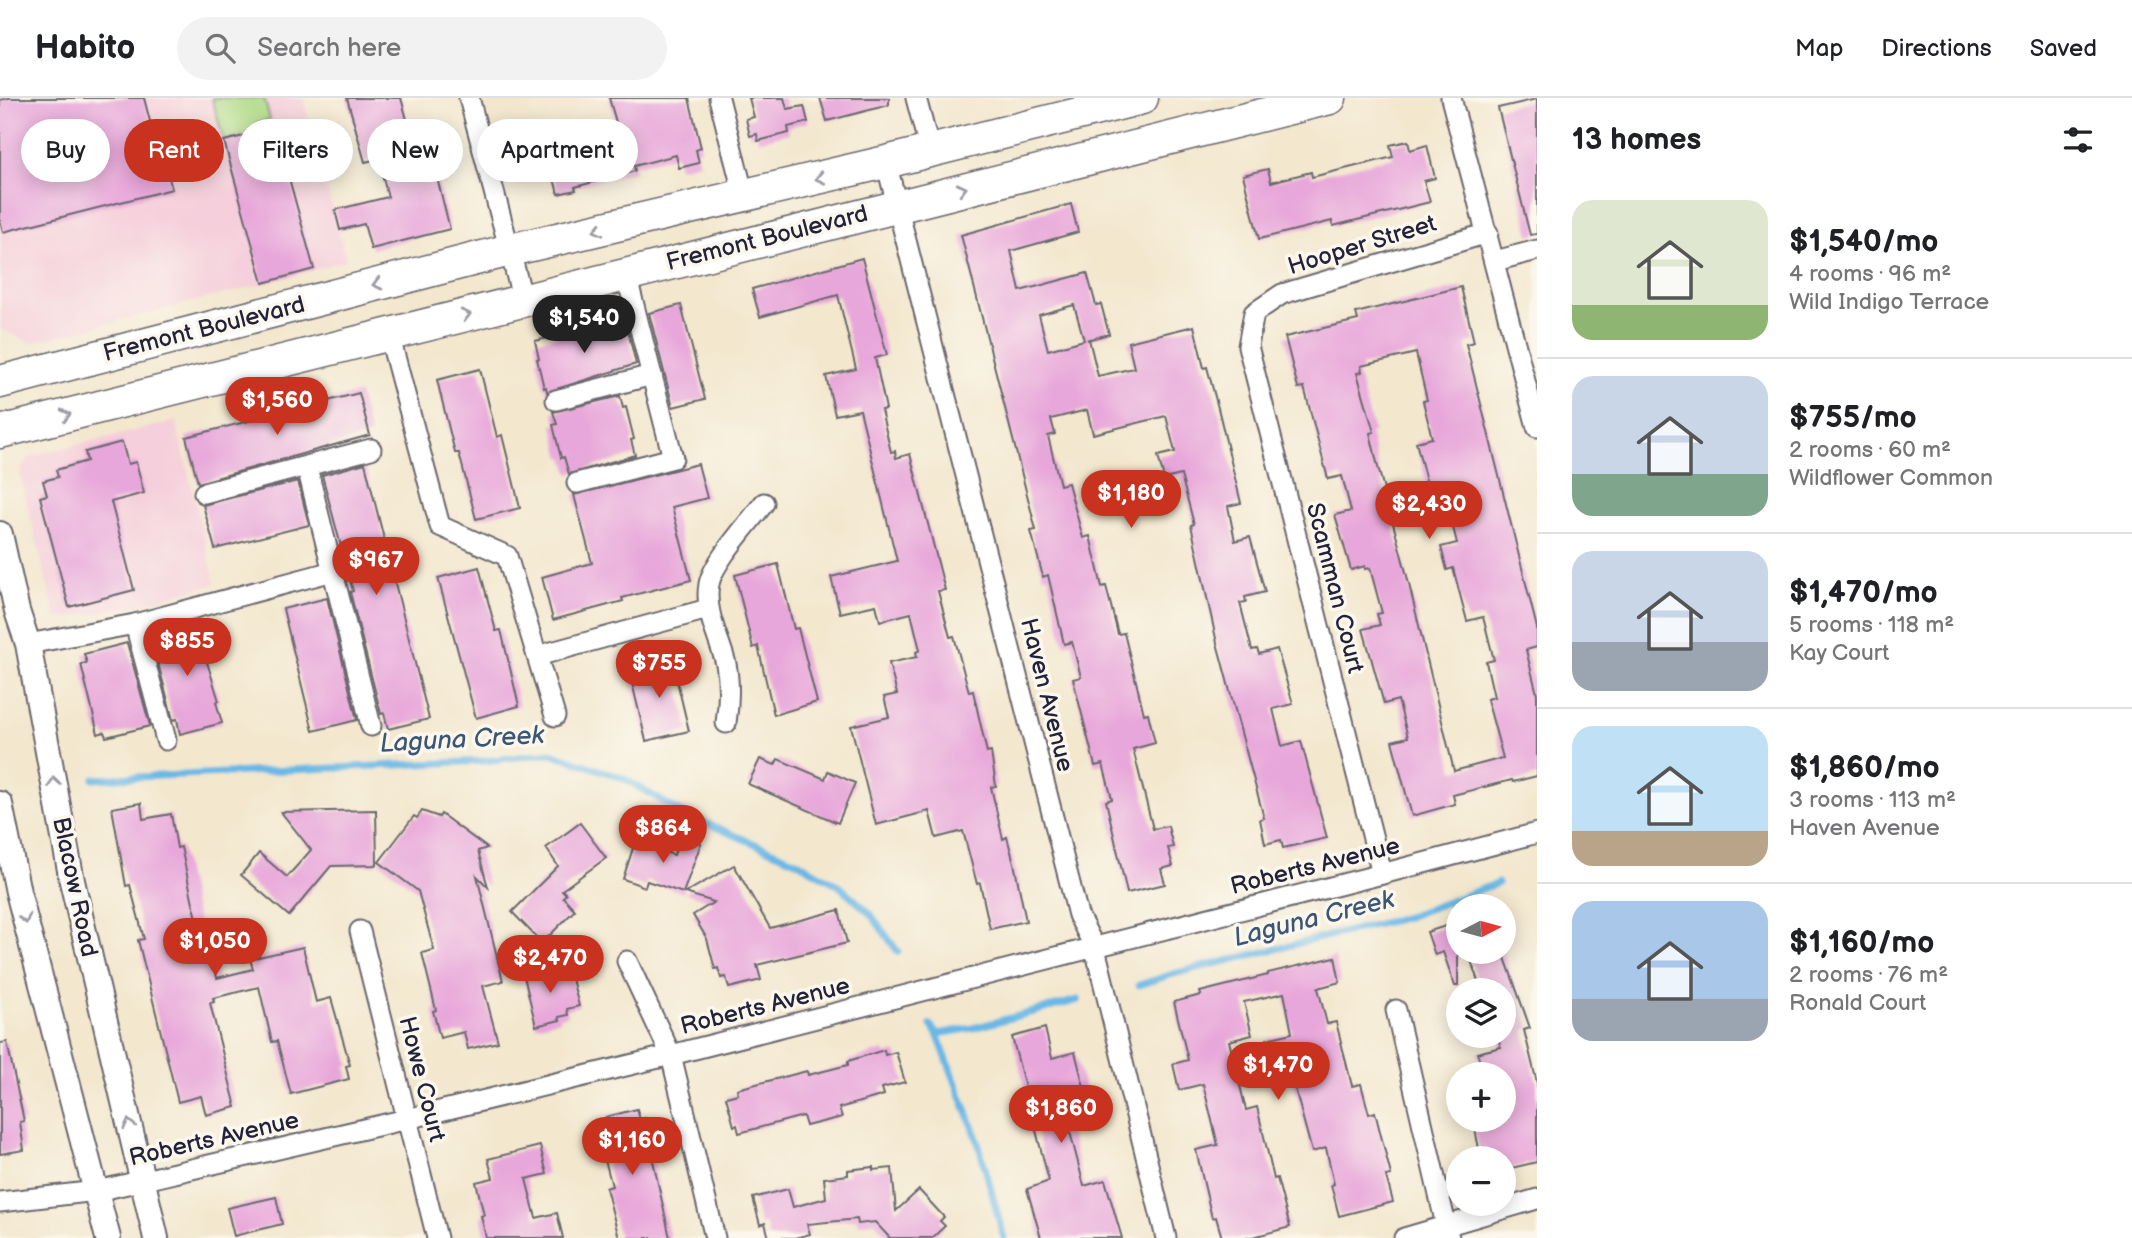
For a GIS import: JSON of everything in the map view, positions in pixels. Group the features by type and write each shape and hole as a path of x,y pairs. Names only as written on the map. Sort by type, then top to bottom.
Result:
{"main road":[{"name":"Fremont Boulevard","path":"0,382 510,250 886,162 1142,98"},
{"name":"Fremont Boulevard","path":"0,432 1330,98"}],"street":[{"path":"469,98 523,300"},
{"path":"719,98 744,196"},
{"path":"916,98 930,151"},
{"path":"1451,98 1537,427"},
{"name":"Haven Avenue","path":"886,162 1078,915 1095,948 1166,1238"},
{"name":"Hooper Street","path":"1254,313 1282,294 1488,233"},
{"path":"1495,261 1537,250"},
{"path":"577,483 673,458 626,274"},
{"name":"Scamman Court","path":"1254,313 1248,346 1382,874"},
{"path":"389,334 440,526 508,556 555,716"},
{"path":"556,400 652,376"},
{"path":"204,493 371,449"},
{"path":"307,467 371,726"},
{"path":"726,723 730,698 726,665 708,610 709,583 727,551 764,503"},
{"name":"Blacow Road","path":"0,534 17,611 28,644 72,881 156,1238"},
{"path":"28,644 135,624 333,571"},
{"path":"537,656 708,610"},
{"path":"135,624 166,740"},
{"path":"0,804 18,892 108,1238"},
{"name":"Roberts Avenue","path":"0,1202 97,1191 407,1119 1095,948 1537,833"},
{"name":"Howe Court","path":"360,931 438,1238"},
{"path":"627,961 671,1055 715,1238"},
{"path":"1396,1010 1448,1232"},
{"path":"1404,1238 1448,1232 1537,1199"}],"shaded area":[{"path":"0,98 303,98 309,119 238,119 238,182 325,182 346,260 260,285 31,343 0,329"},
{"path":"176,421 215,584 136,606 56,619 20,475 23,464 31,456"}],"green space":[{"path":"212,98 264,98 270,119 238,119 238,137 224,141 224,119 218,119"}],"building":[{"path":"144,98 149,119 124,119 124,182 170,182 172,189 3,232 0,220 0,100"},
{"path":"347,98 401,98 407,119 367,119 365,162"},
{"path":"609,98 689,98 701,148 696,150 699,163 679,168 676,155 638,165 638,119 615,119"},
{"path":"749,98 784,98 787,109 804,106 808,122 788,127 789,133 758,141 757,134 750,136 746,119 754,117"},
{"path":"820,98 889,98 889,105 827,121"},
{"path":"1537,99 1537,234 1530,235 1498,108"},
{"path":"238,137 238,182 290,182 314,269 263,283 224,141"},
{"path":"1408,141 1410,150 1427,145 1435,178 1424,181 1430,202 1333,226 1332,221 1259,239 1243,175 1268,169 1271,182 1311,172 1312,177 1393,157 1390,145"},
{"path":"384,182 438,182 450,229 371,249 364,224 340,230 335,210 388,197"},
{"path":"555,182 594,182 575,187 576,190 558,194"},
{"path":"1071,204 1078,232 1011,251 1020,291 1087,273 1096,305 1101,304 1109,334 1089,339 1098,376 1134,368 1128,342 1194,326 1204,368 1207,367 1218,408 1241,503 1228,506 1235,541 1250,537 1265,592 1245,597 1246,602 1240,603 1252,650 1257,649 1259,654 1277,649 1293,704 1273,709 1282,746 1301,741 1327,838 1283,848 1281,840 1265,844 1260,819 1264,818 1217,643 1191,525 1194,524 1181,475 1164,479 1158,456 1175,452 1166,416 1093,434 1087,410 1051,419 1055,434 1048,436 1060,485 1068,483 1083,538 1090,536 1102,587 1106,586 1118,634 1124,633 1144,714 1148,713 1155,743 1133,749 1153,829 1168,826 1173,847 1168,848 1173,866 1161,869 1165,884 1127,893 1106,801 1112,799 1103,764 1095,766 1073,679 1081,677 1072,642 1064,644 1048,575 1043,577 1031,531 1036,530 961,235","holes":["1074,305 1084,340 1048,350 1039,315"]},
{"path":"862,258 887,355 875,358 886,409 881,410 891,452 895,451 896,458 910,454 945,590 938,591 950,637 954,636 969,692 973,691 987,753 991,752 996,786 991,787 1003,839 1007,837 1014,863 1026,921 990,929 980,883 977,884 963,831 936,838 929,811 876,825 851,726 889,717 884,697 897,694 889,663 917,657 916,652 920,650 911,613 880,621 876,605 840,613 831,577 897,561 860,410 835,415 826,376 856,369 838,295 760,317 752,289"},
{"path":"1461,287 1474,342 1466,344 1537,628 1537,647 1526,650 1537,694 1537,776 1453,795 1455,804 1412,816 1392,741 1408,737 1398,700 1384,704 1363,629 1380,625 1377,614 1382,613 1370,568 1365,569 1365,566 1351,570 1335,515 1351,511 1342,476 1328,479 1304,387 1298,388 1285,337 1358,320 1356,313","holes":["1416,353 1427,400 1423,401 1432,438 1416,442 1434,512 1448,508 1457,543 1441,547 1447,570 1453,568 1467,621 1483,617 1494,660 1486,662 1494,697 1487,699 1503,758 1454,771 1378,467 1370,433 1374,432 1357,373 1362,372 1361,366"]},
{"path":"681,305 705,399 673,407 649,313"},
{"path":"625,319 636,364 547,392 537,359 535,341"},
{"path":"480,369 497,437 502,435 520,508 476,519 459,453 455,453 437,380"},
{"path":"359,393 370,435 198,483 186,437"},
{"path":"620,396 623,408 626,407 635,455 569,474 564,457 561,458 553,425 557,424 553,412"},
{"path":"122,442 128,464 136,462 144,493 111,502 134,590 69,607 40,497 47,495 43,481 58,477 56,470 87,461 85,452"},
{"path":"365,463 429,719 388,729 384,713 381,714 350,592 353,591 322,475"},
{"path":"698,464 707,498 672,507 691,580 553,620 542,577 592,563 574,495"},
{"path":"298,481 309,525 215,549 203,505"},
{"path":"778,564 794,629 798,628 817,702 774,715 758,646 753,648 735,575"},
{"path":"479,567 496,631 501,630 519,706 476,718 438,578"},
{"path":"327,598 357,720 313,731 283,609"},
{"path":"195,623 219,701 216,702 222,723 180,734 177,719 173,720 151,636"},
{"path":"127,643 150,726 106,737 104,732 98,734 81,664 87,663 84,654"},
{"path":"672,660 689,731 646,741 629,670"},
{"path":"760,759 775,765 778,759 825,779 828,771 855,783 838,823 748,784"},
{"path":"141,803 143,819 171,814 177,848 181,847 200,929 205,927 217,978 253,969 250,959 303,947 316,1002 331,998 350,1065 346,1066 349,1079 291,1094 277,1041 272,1042 259,987 213,998 214,1002 210,1003 236,1107 206,1115 201,1096 178,1102 138,940 144,939 130,885 126,886 112,808"},
{"path":"376,810 377,865 331,866 289,916 241,875 259,853 287,877 311,850 281,812"},
{"path":"422,811 439,817 441,814 487,848 478,851 488,887 477,876 503,981 483,986 498,1042 468,1049 464,1032 440,1038 422,953 434,950 418,891 379,862 414,816 417,818"},
{"path":"580,823 606,858 562,890 566,894 563,897 575,910 542,943 512,912 558,866 546,848"},
{"path":"680,836 701,843 683,893 647,881 645,887 623,879 635,842 674,855"},
{"path":"734,865 770,928 839,910 847,943 757,965 761,980 729,988 726,977 721,978 718,968 715,969 707,939 693,915 714,902 685,893"},
{"path":"1446,926 1446,960 1443,952 1435,955 1427,932"},
{"path":"1335,957 1340,982 1318,988 1327,1024 1336,1022 1352,1086 1361,1084 1369,1114 1375,1112 1391,1175 1386,1176 1393,1202 1339,1216 1326,1148 1312,1152 1286,1055 1273,1058 1267,1039 1292,1033 1284,993 1244,1002 1252,1035 1229,1041 1246,1110 1257,1107 1274,1179 1277,1178 1290,1227 1249,1238 1222,1238 1216,1217 1212,1218 1196,1150 1218,1145 1203,1084 1179,1090 1173,1064 1188,1060 1174,1002 1201,995 1200,992"},
{"path":"1447,964 1458,964 1458,978 1452,978"},
{"path":"1472,964 1507,964 1512,978 1477,978"},
{"path":"553,965 557,978 571,975 579,1006 567,1009 568,1015 559,1017 560,1020 536,1026 523,972"},
{"path":"1516,989 1530,1028 1524,1030 1537,1083 1537,1162 1516,1167 1516,1146 1478,1146 1476,1132 1516,1132 1516,1062 1480,1062 1477,1053 1497,1048 1516,1048"},
{"path":"1045,1028 1052,1058 1075,1052 1092,1118 1068,1124 1084,1186 1105,1180 1122,1238 1041,1238 1027,1189 1049,1181 1012,1037"},
{"path":"7,1042 24,1121 20,1122 24,1150 0,1154 0,1043"},
{"path":"884,1050 885,1055 896,1052 905,1082 882,1088 884,1095 839,1108 842,1117 806,1126 803,1116 739,1133 737,1125 734,1126 726,1097 738,1094 737,1089 807,1071 808,1075 848,1065 848,1061"},
{"path":"637,1109 640,1120 645,1118 670,1238 619,1238 606,1188 612,1186 595,1123 607,1120 606,1117"},
{"path":"540,1146 547,1174 526,1179 536,1218 557,1213 563,1238 486,1238 476,1182 493,1178 488,1159"},
{"path":"873,1167 873,1170 892,1168 896,1211 919,1190 944,1217 940,1221 945,1226 932,1238 890,1238 875,1222 858,1224 857,1219 807,1224 810,1234 795,1238 769,1238 765,1223 760,1225 753,1198 788,1189 793,1207 826,1198 824,1178 848,1175 848,1170"},
{"path":"276,1197 282,1224 234,1236 227,1208"}],"waterway":[{"name":"Laguna Creek","path":"94,779 484,761 551,753 623,778 684,814 796,861 838,885 870,913 898,952"},
{"name":"Laguna Creek","path":"1139,985 1173,974 1407,917 1498,883"},
{"name":"Laguna Creek","path":"937,1034 973,1028 1078,1000"},
{"path":"931,1025 937,1034 977,1138 1004,1238"}]}
